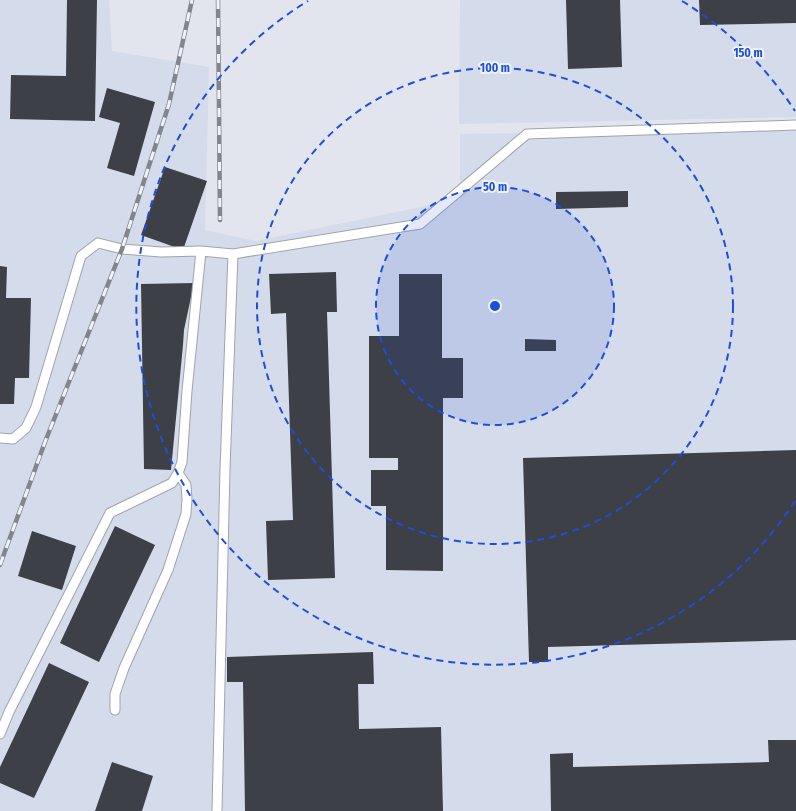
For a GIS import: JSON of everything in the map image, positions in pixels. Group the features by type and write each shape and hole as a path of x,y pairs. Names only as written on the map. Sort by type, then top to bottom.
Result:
{"lane":[{"path":"0,438 13,439 26,428 36,407 81,256 98,243 122,249 161,252 201,251 233,254 420,224 527,134 796,125"},
{"path":"0,734 9,712 110,513 138,498 172,483 178,474 182,462 187,391 201,251"},
{"path":"217,811 225,469 233,254"},
{"path":"115,710 115,694 124,668 168,570 186,514 186,485 178,474"}],"shaded area":[{"path":"0,0 109,0 112,51 209,67 205,230 256,241 460,199 460,134 796,129 796,811 0,811"},
{"path":"460,0 796,0 796,117 459,124"}],"building":[{"path":"67,0 97,0 95,121 10,119 11,75 66,76"},
{"path":"566,0 620,0 622,67 568,69"},
{"path":"699,0 796,0 796,23 700,25"},
{"path":"107,88 155,102 134,176 107,168 120,123 99,117"},
{"path":"165,167 207,181 183,250 141,235"},
{"path":"628,191 628,207 556,209 556,192"},
{"path":"0,266 7,267 6,298 31,298 29,378 15,378 14,404 0,404"},
{"path":"336,272 337,312 327,312 335,578 268,580 266,521 293,520 286,313 271,314 269,274"},
{"path":"399,274 442,274 442,358 463,358 463,398 443,398 443,571 386,570 386,506 371,506 371,470 398,470 398,458 369,458 369,336 399,336"},
{"path":"194,283 184,330 171,470 144,469 141,284"},
{"path":"525,339 556,340 556,351 525,351"},
{"path":"796,450 796,640 548,647 548,662 529,662 523,458"},
{"path":"115,526 155,545 99,662 60,643"},
{"path":"32,531 76,546 62,590 18,576"},
{"path":"373,652 374,684 358,684 359,729 441,727 443,811 245,811 243,682 227,682 227,657"},
{"path":"49,663 89,682 34,798 0,783 0,767"},
{"path":"768,740 796,740 796,811 551,811 550,754 573,753 573,767 769,762"},
{"path":"112,762 153,776 142,811 95,811"}],"railway":[{"path":"0,565 45,442 122,249 169,104 192,0"},
{"path":"218,0 220,220"}]}
